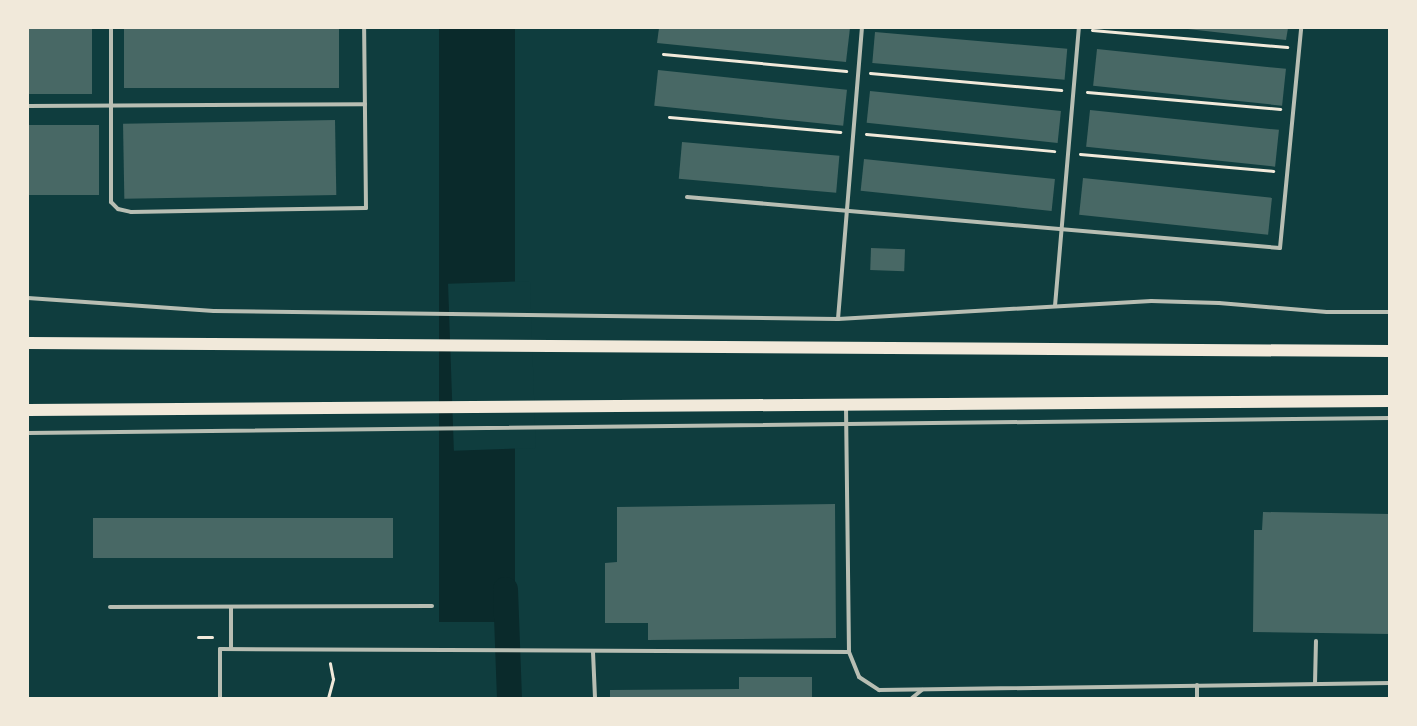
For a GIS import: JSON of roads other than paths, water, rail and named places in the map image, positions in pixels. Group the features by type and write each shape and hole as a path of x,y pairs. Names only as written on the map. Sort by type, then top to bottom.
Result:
{"main road":[{"path":"28,343 551,344 1390,351"},
{"path":"28,410 1390,401"}],"lane":[{"path":"111,28 111,202 118,209 131,212 366,208 364,28"},
{"path":"838,319 862,28"},
{"path":"1055,306 1079,28"},
{"path":"687,197 1280,248 1301,28"},
{"path":"28,106 365,104"},
{"path":"28,298 214,311 838,319 1161,301 1327,312 1390,312"},
{"path":"846,406 850,652 859,676 868,685 879,690 922,690 1390,683"},
{"path":"28,433 1390,418"},
{"path":"110,607 432,606"},
{"path":"231,607 231,649"},
{"path":"1315,684 1316,641"},
{"path":"220,698 220,649 850,652"},
{"path":"592,652 594,698"},
{"path":"1197,685 1197,698"},
{"path":"912,698 922,690"}],"water":[{"path":"439,28 515,28 515,622 439,622"}],"waterway":[{"path":"505,589 509,698"}]}
